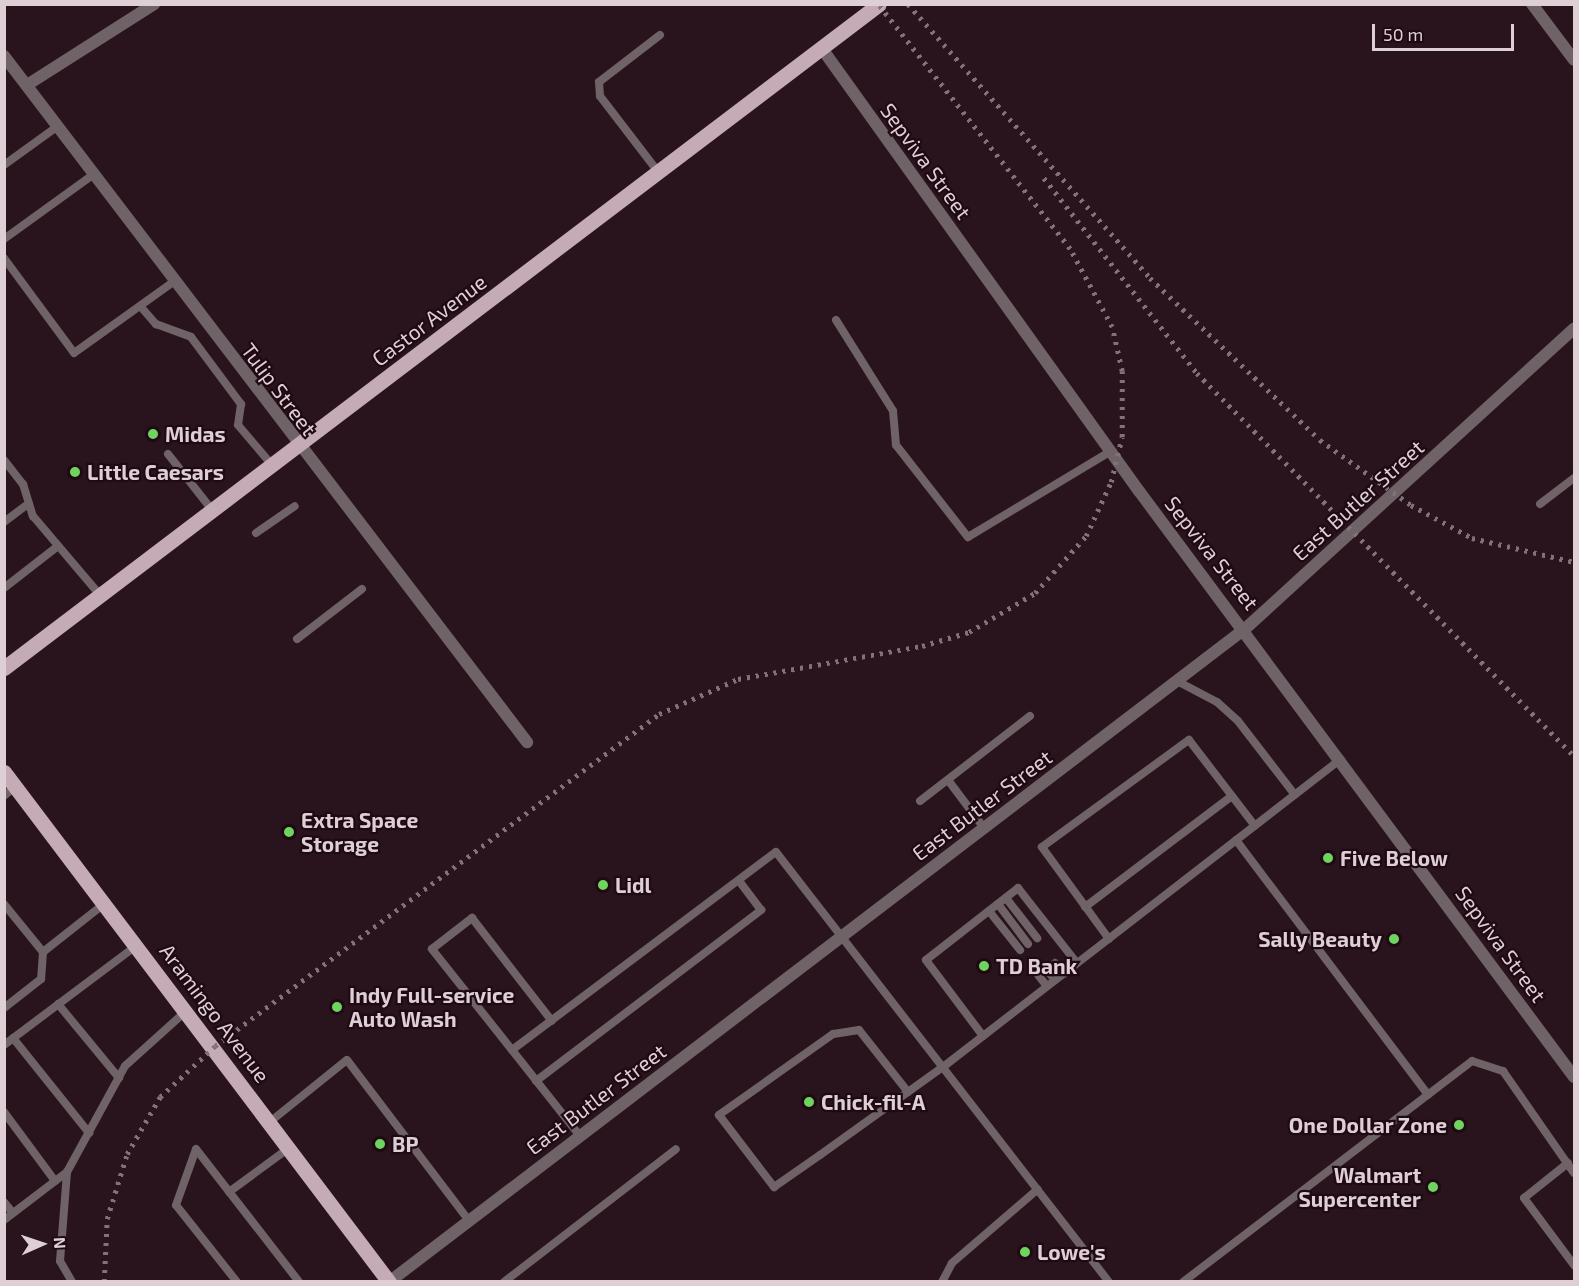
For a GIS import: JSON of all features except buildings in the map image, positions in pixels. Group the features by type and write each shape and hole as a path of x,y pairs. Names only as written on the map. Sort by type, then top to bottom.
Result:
{"main road":[{"name":"Castor Avenue","path":"4,668 823,50 879,4"},
{"name":"Aramingo Avenue","path":"4,772 10,791 105,903 291,1147 389,1281"}],"street":[{"path":"27,85 154,4"},
{"path":"1532,4 1575,60"},
{"name":"Sepviva Street","path":"823,50 1111,451 1246,628 1575,1077"},
{"name":"Tulip Street","path":"4,56 297,446 527,742"},
{"name":"East Butler Street","path":"389,1281 1246,628 1575,329"}],"lane":[{"path":"659,173 600,96 599,82 660,35"},
{"path":"4,165 58,126"},
{"path":"4,239 94,174"},
{"path":"4,258 74,353 173,282"},
{"path":"141,307 156,324 191,337 241,404 238,425 272,465"},
{"path":"836,320 893,411 896,445 968,537 1111,451"},
{"path":"168,454 212,510"},
{"path":"4,460 23,484 29,503 58,546 100,595"},
{"path":"1540,504 1575,478"},
{"path":"4,522 29,503"},
{"path":"256,534 295,506"},
{"path":"4,588 58,546"},
{"path":"297,639 362,589"},
{"path":"1177,681 1217,702 1238,721 1295,795"},
{"path":"920,801 1030,716"},
{"path":"1109,939 1042,847 1189,740 1255,826"},
{"path":"908,1092 859,1030 833,1035 719,1115 774,1187 908,1092 983,1036 1341,759"},
{"path":"948,780 984,828"},
{"path":"1085,907 1232,796"},
{"path":"1236,840 1428,1095"},
{"path":"512,1050 776,852 1109,1281"},
{"path":"536,1081 761,910 739,881"},
{"path":"983,1036 926,960 1018,888 1076,962"},
{"path":"1006,898 1037,938"},
{"path":"43,952 105,903"},
{"path":"4,904 43,952 41,979 4,1008"},
{"path":"998,904 1028,944"},
{"path":"988,911 1020,951"},
{"path":"552,1021 472,918 432,949 580,1136"},
{"path":"4,1045 137,945"},
{"path":"1055,963 1064,974"},
{"path":"1046,969 1055,980"},
{"path":"1038,975 1047,986"},
{"path":"58,1004 119,1077"},
{"path":"4,1220 67,1172 119,1077 187,1010"},
{"path":"13,1038 89,1133"},
{"path":"271,1121 347,1060 469,1221"},
{"path":"1183,1281 1472,1061 1503,1071 1575,1173"},
{"path":"4,1112 55,1181"},
{"path":"230,1192 291,1147"},
{"path":"237,1281 176,1205 196,1149 299,1281"},
{"path":"504,1281 676,1149"},
{"path":"1568,1163 1524,1198 1575,1265"},
{"path":"67,1172 60,1261 72,1281"},
{"path":"942,1281 952,1263 1038,1189"},
{"path":"4,1202 13,1213"}],"railway":[{"path":"104,1282 107,1219 127,1154 160,1097 215,1046 659,714 738,679 922,646 969,632 1035,593 1086,536 1111,482 1122,437 1122,371 1112,327 1070,249 878,4"},
{"path":"908,4 1150,278 1320,440 1411,505 1472,538 1574,562"},
{"path":"1044,178 1197,373 1574,756"}],"place":[{"name":"Midas","path":"153,434"},
{"name":"Little Caesars","path":"75,472"},
{"name":"Extra Space Storage","path":"289,832"},
{"name":"Five Below","path":"1328,858"},
{"name":"Lidl","path":"603,885"},
{"name":"Sally Beauty","path":"1394,939"},
{"name":"TD Bank","path":"984,966"},
{"name":"Indy Full-service Auto Wash","path":"337,1007"},
{"name":"Chick-fil-A","path":"809,1102"},
{"name":"One Dollar Zone","path":"1459,1125"},
{"name":"BP","path":"380,1144"},
{"name":"Walmart Supercenter","path":"1433,1187"},
{"name":"Lowe's","path":"1025,1252"}]}
